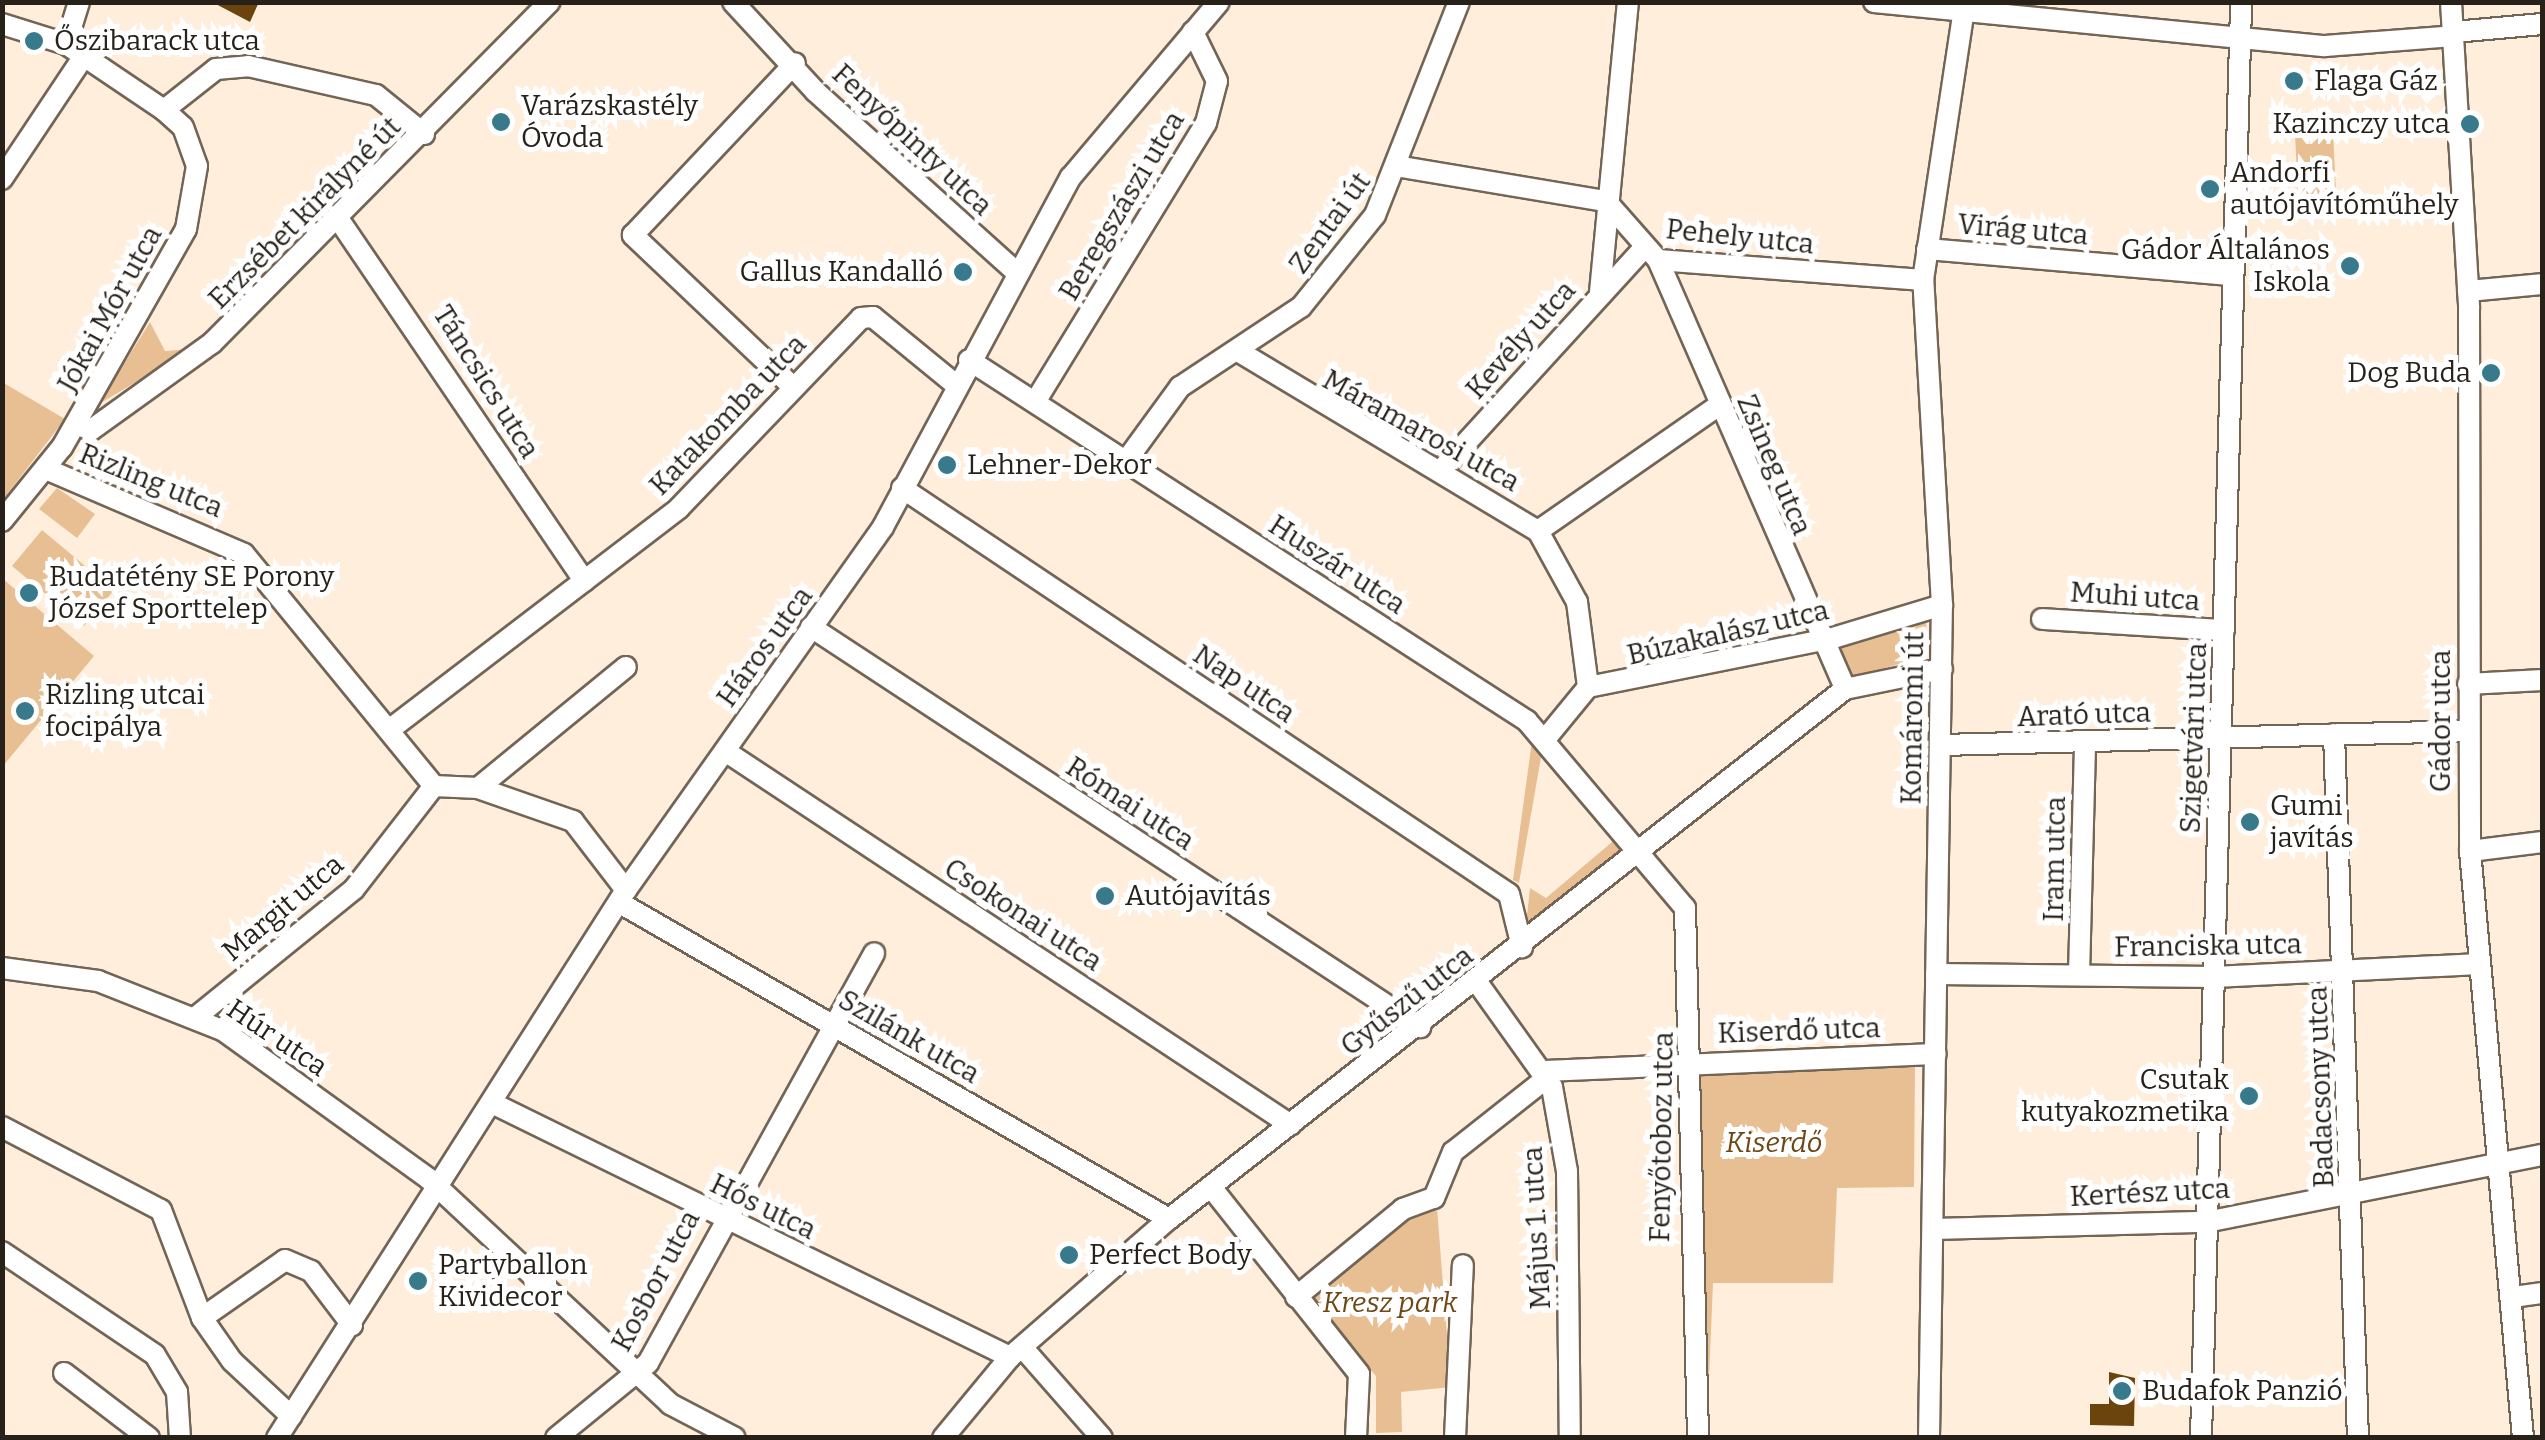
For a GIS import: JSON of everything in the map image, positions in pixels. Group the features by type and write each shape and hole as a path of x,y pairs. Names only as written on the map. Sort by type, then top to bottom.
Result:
{"street":[{"path":"66,44 79,2"},
{"name":"Erzsébet királyné út","path":"76,424 91,430 180,369 424,134 550,2"},
{"name":"Fenyőpinty utca","path":"733,2 1015,272"},
{"name":"Háros utca","path":"277,1438 440,1190 623,897 902,488 1015,272 1071,177 1219,2"},
{"name":"Zentai út","path":"1126,462 1180,387 1238,351 1337,268 1402,167 1458,2"},
{"path":"1402,167 1606,201 1628,2"},
{"path":"1874,2 1964,7 2325,46 2542,24"},
{"name":"Szigetvári utca","path":"2201,1438 2241,2"},
{"name":"Gádor utca","path":"2451,2 2468,291 2470,850 2523,1438"},
{"name":"Komáromi út","path":"1929,1438 1942,605 1923,280 1964,7"},
{"name":"Jókai Mór utca","path":"2,24 66,44 164,110 193,146 193,208 76,424 46,470 4,517"},
{"name":"Beregszászi utca","path":"1035,402 1206,123 1217,81 1193,32"},
{"path":"2,179 84,56"},
{"path":"793,387 633,235 795,63"},
{"path":"164,110 216,69 248,66 376,95 424,134"},
{"name":"Pehely utca","path":"1606,201 1650,255 1923,280"},
{"name":"Kevély utca","path":"1600,292 1606,201"},
{"name":"Táncsics utca","path":"337,217 584,581"},
{"name":"Virág utca","path":"1927,249 2233,275"},
{"name":"Kevély utca","path":"1443,468 1600,292 1650,255"},
{"name":"Zsineg utca","path":"1650,255 1845,689"},
{"path":"2468,291 2542,284"},
{"name":"Katakomba utca","path":"393,727 679,508 793,387 873,317 956,385"},
{"name":"Máramarosi utca","path":"1238,351 1303,398 1443,468 1538,530 1577,602 1588,687"},
{"name":"Huszár utca","path":"969,360 1547,737 1643,853"},
{"path":"1538,530 1719,405"},
{"name":"Rizling utca","path":"46,470 244,554 393,727"},
{"name":"Nap utca","path":"902,488 1508,894 1522,947"},
{"name":"Búzakalász utca","path":"1588,687 1820,638 1942,605"},
{"name":"Muhi utca","path":"2042,618 2224,630"},
{"name":"Római utca","path":"811,626 1420,1027"},
{"path":"478,788 626,667"},
{"name":"Gyűszű utca","path":"943,1438 1016,1352 1169,1219 1643,853 1845,689 1942,668"},
{"path":"2468,684 2542,680"},
{"path":"1547,737 1588,687"},
{"path":"393,727 434,786 478,788 572,821 623,897"},
{"name":"Arató utca","path":"1941,746 2468,731"},
{"name":"Badacsony utca","path":"2334,734 2346,970 2358,1438"},
{"name":"Iram utca","path":"2079,976 2085,744"},
{"name":"Csokonai utca","path":"724,751 1291,1126"},
{"name":"Margit utca","path":"196,1017 354,889 434,786"},
{"path":"2470,850 2542,842"},
{"name":"Fenyőtoboz utca","path":"1643,853 1690,918 1692,1062 1686,1190 1698,1438"},
{"name":"Szilánk utca","path":"623,897 828,1022 1169,1219"},
{"name":"Kosbor utca","path":"635,1376 828,1022 874,953"},
{"name":"Franciska utca","path":"1936,974 2214,977 2480,964"},
{"name":"Húr utca","path":"2,968 98,982 196,1017 440,1190 635,1376 736,1438"},
{"name":"Május 1. utca","path":"1477,982 1546,1074 1567,1170 1570,1438"},
{"name":"Kiserdő utca","path":"1546,1074 1692,1062 1936,1054"},
{"path":"1296,1297 1403,1208 1434,1198 1453,1152 1546,1074"},
{"name":"Hős utca","path":"494,1104 722,1217 1016,1352"},
{"path":"2,1127 162,1210 202,1318 291,1416"},
{"name":"Kertész utca","path":"1934,1229 2206,1222 2542,1155"},
{"path":"1211,1187 1359,1374 1356,1438"},
{"path":"2,1252 156,1356 177,1392 180,1438"},
{"path":"202,1318 286,1260 311,1271 352,1325"},
{"path":"1455,1438 1463,1266"},
{"path":"2513,1297 2542,1293"},
{"path":"1016,1352 1102,1438"},
{"path":"64,1373 145,1436"},
{"path":"556,1438 635,1376"}],"green space":[{"path":"2333,133 2337,211 2299,213 2295,135"},
{"path":"150,322 165,351 191,349 99,404"},
{"path":"2,382 65,419 5,497 2,496"},
{"path":"57,488 95,514 77,538 39,509"},
{"path":"42,530 114,590 84,626 12,566"},
{"name":"Rizling utcai focipálya","path":"3,579 94,656 3,766"},
{"path":"1926,616 1927,656 1850,678 1836,646"},
{"path":"1532,741 1543,746 1519,883 1513,880"},
{"path":"1618,837 1629,851 1526,925 1530,888 1546,898"},
{"name":"Kiserdő","path":"1915,1062 1914,1187 1837,1188 1833,1283 1713,1283 1707,1426 1698,1074"},
{"name":"Kresz park","path":"1437,1208 1451,1387 1401,1392 1402,1432 1376,1433 1376,1376 1311,1302 1409,1213"}],"building":[{"path":"212,2 259,2 250,22"},
{"name":"Budafok Panzió","path":"2109,1372 2135,1378 2134,1426 2090,1425 2090,1404 2109,1404"}],"place":[{"name":"Őszibarack utca","path":"34,41"},
{"name":"Flaga Gáz","path":"2294,81"},
{"name":"Varázskastély Óvoda","path":"501,122"},
{"name":"Kazinczy utca","path":"2470,124"},
{"name":"Andorfi autójavítóműhely","path":"2210,189"},
{"name":"Gádor Általános Iskola","path":"2350,266"},
{"name":"Gallus Kandalló","path":"963,272"},
{"name":"Dog Buda","path":"2491,373"},
{"name":"Lehner-Dekor","path":"947,465"},
{"name":"Budatétény SE Porony József Sporttelep","path":"29,593"},
{"name":"Rizling utcai focipálya","path":"25,711"},
{"name":"Gumi javítás","path":"2250,822"},
{"name":"Autójavítás","path":"1105,896"},
{"name":"Csutak kutyakozmetika","path":"2249,1096"},
{"name":"Perfect Body","path":"1069,1255"},
{"name":"Partyballon Kividecor","path":"418,1281"},
{"name":"Budafok Panzió","path":"2122,1391"}]}
